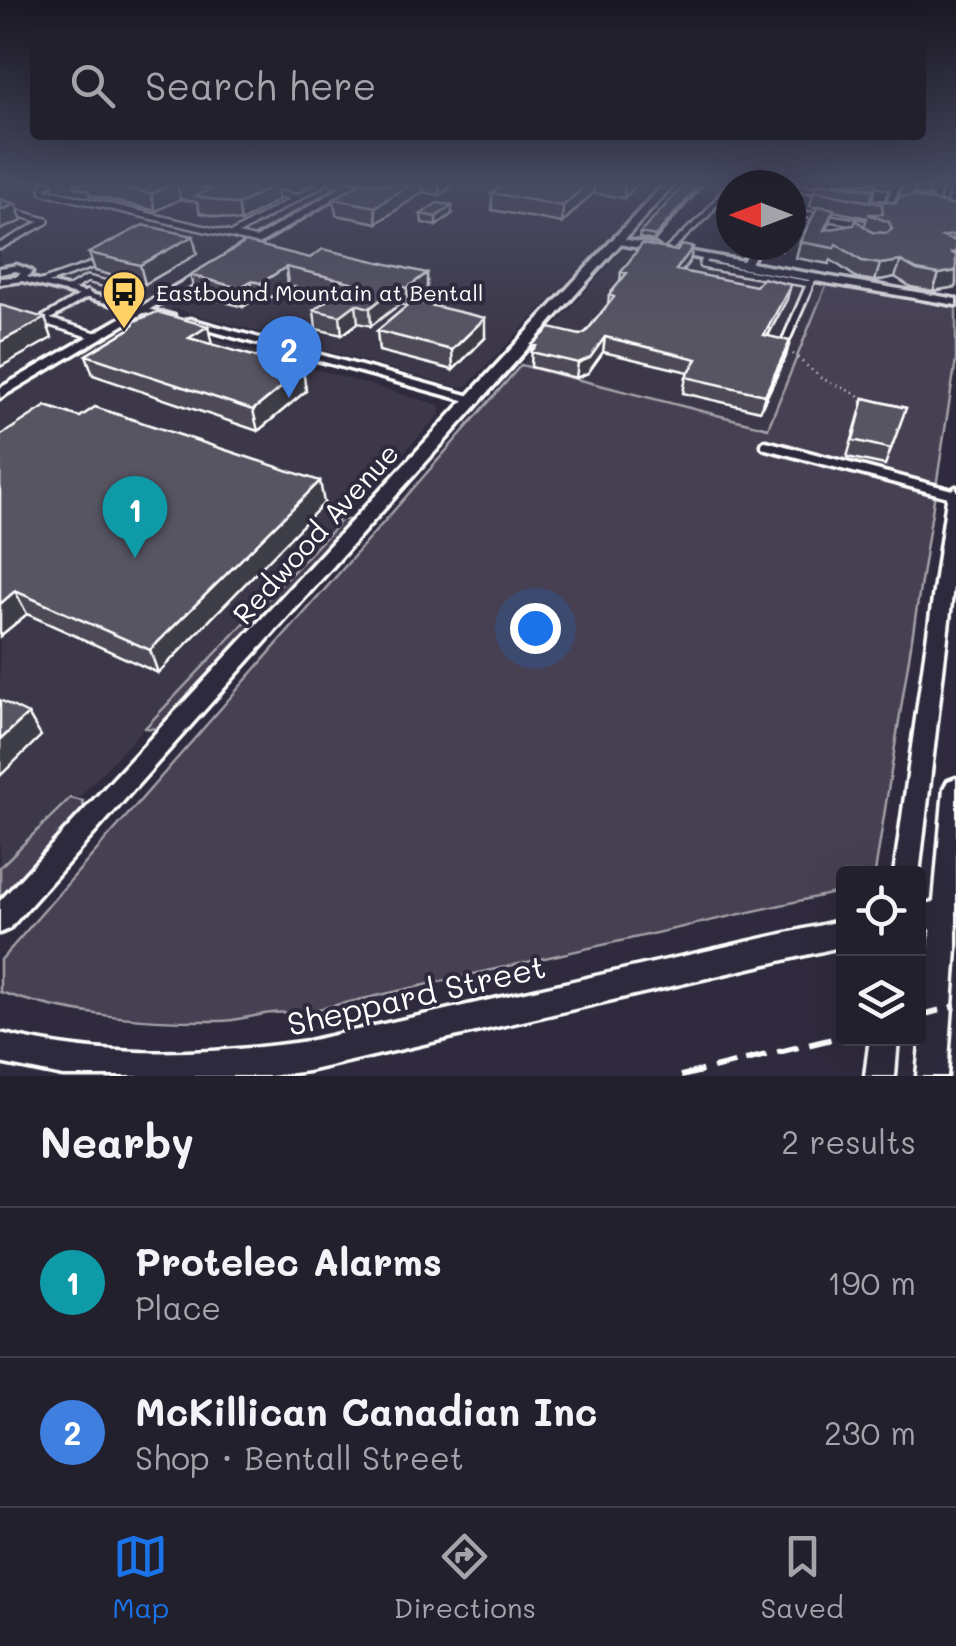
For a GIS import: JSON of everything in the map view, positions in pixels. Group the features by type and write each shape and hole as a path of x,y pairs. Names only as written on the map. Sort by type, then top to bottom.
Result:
{"street":[{"path":"0,394 270,233"},
{"name":"Redwood Avenue","path":"0,920 624,233"},
{"path":"617,241 812,281 956,302"},
{"path":"744,266 748,260"},
{"path":"0,271 23,268 28,272 21,278"},
{"path":"0,281 21,278 87,294 474,400"},
{"path":"907,866 956,494"},
{"path":"932,1076 939,914 956,788"},
{"name":"Sheppard Street","path":"0,1048 81,1065 141,1070 243,1066 308,1056 836,935"},
{"path":"880,1076 883,1046"}],"lane":[{"path":"0,246 27,233"},
{"path":"224,233 257,241"},
{"path":"667,251 686,233"},
{"path":"706,258 702,265 812,281 782,347"},
{"path":"41,283 102,262"},
{"path":"68,290 87,279 122,288 104,299"},
{"path":"87,294 43,320 98,336"},
{"path":"766,445 956,494"}],"path":[{"path":"794,354 821,378 856,394 868,408"}],"shaded area":[{"path":"0,233 614,233 467,386 456,387 173,308 152,321 439,405 440,414 0,881"},
{"path":"625,247 827,283 769,429 521,365"},
{"path":"827,283 956,308 956,360 876,866 836,866 836,893 296,1014 220,1021 136,1019 54,1007 0,992 0,961 521,365 768,428"},
{"path":"333,519 348,520 349,526 159,729 145,728 339,523"},
{"path":"70,798 83,801 84,812 0,904 0,867"}],"building":[{"path":"127,233 193,236 140,265 89,253"},
{"path":"806,233 956,233 943,237 956,241 956,252 952,253 956,255 956,271 939,274 917,270 901,261 862,261 836,244 834,248 806,243"},
{"path":"246,242 310,258 323,249 427,273 407,288 398,286 370,308 356,304 340,316 314,310 351,282 286,267 261,283 251,281 239,288 190,275"},
{"path":"642,244 677,251 681,245 693,247 676,270 756,286 763,278 791,285 764,335 790,341 765,395 686,377 697,359 605,337 590,358 578,363 531,352 536,346 532,345 550,328 580,335 586,332 614,297 609,295 627,273 621,272"},
{"path":"413,301 485,318 452,350 377,331"},
{"path":"0,305 45,318 0,342"},
{"path":"157,312 208,326 189,338 303,370 253,410 86,355 131,328 135,321"},
{"path":"864,398 906,408 891,449 853,440"},
{"path":"46,406 80,417 95,407 320,481 150,650 15,591 0,604 0,436"},
{"path":"0,700 28,714 0,740"}],"railway":[{"path":"926,1014 956,1006"},
{"path":"681,1076 836,1038"}],"place":[{"name":"Eastbound Mountain at Bentall","path":"124,330"},
{"name":"McKillican Canadian Inc","path":"289,398"},
{"name":"Protelec Alarms","path":"135,558"}]}
